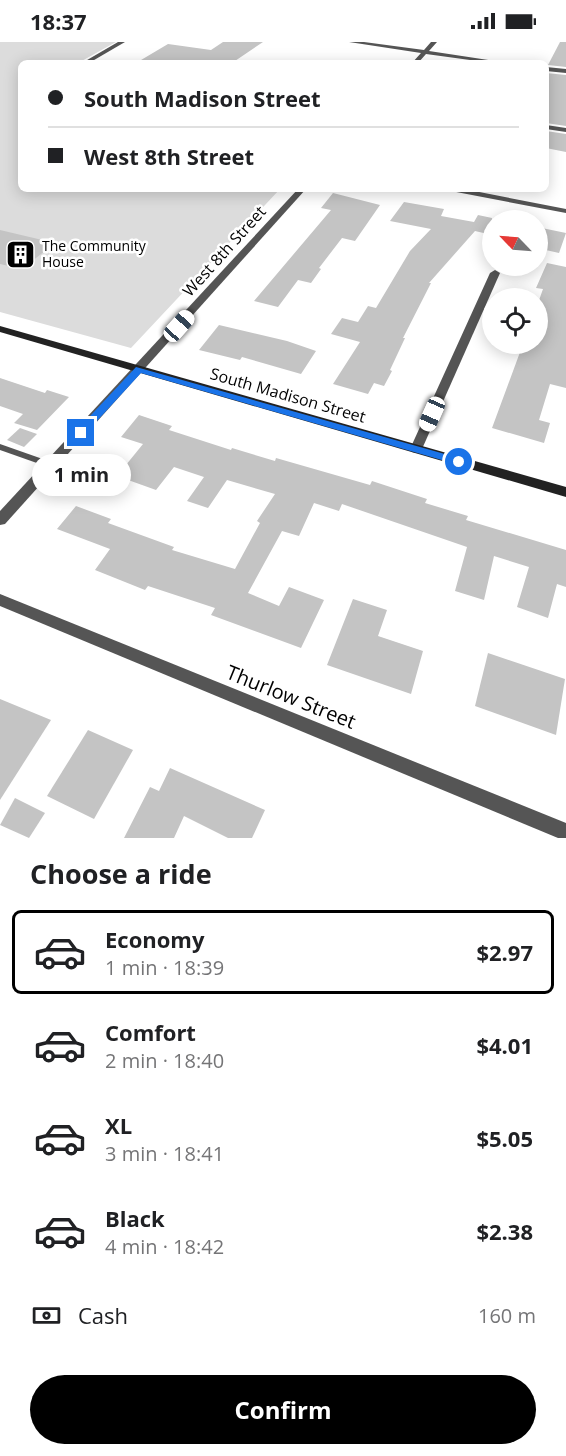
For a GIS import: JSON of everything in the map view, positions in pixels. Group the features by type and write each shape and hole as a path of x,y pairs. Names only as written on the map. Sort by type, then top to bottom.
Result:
{"street":[{"path":"90,60 122,42"},
{"path":"352,42 482,60"},
{"path":"418,60 434,42"},
{"path":"549,69 566,71"},
{"path":"549,127 566,130"},
{"name":"West 8th Street","path":"0,520 299,192"},
{"path":"467,192 566,211"},
{"path":"416,449 494,276"},
{"name":"South Madison Street","path":"0,329 566,492"},
{"name":"Thurlow Street","path":"0,600 566,832"}],"lane":[{"path":"0,447 51,465"}],"shaded area":[{"path":"0,42 116,42 83,60 18,60 18,192 277,192 131,348 0,312"}],"building":[{"path":"223,42 263,42 236,60 141,60 168,44 211,50"},
{"path":"560,42 566,42 566,67 549,65"},
{"path":"549,73 566,75 566,126 549,123"},
{"path":"549,131 566,134 566,152 549,149"},
{"path":"333,193 380,205 355,241 342,238 319,268 321,269 311,283 298,280 278,307 254,301 331,210 321,208"},
{"path":"404,202 444,209 441,216 474,222 478,215 482,216 482,233 475,231 429,283 431,283 403,338 405,338 384,386 374,383 368,394 333,384 360,342 331,334 342,318 358,322 368,306 376,308 410,251 431,229 390,221"},
{"path":"548,229 566,233 559,253 548,250"},
{"name":"The Community House","path":"0,230 55,243 22,269 0,264"},
{"path":"548,263 566,267 566,388 550,384 539,420 550,423 544,443 492,428 519,354 548,354 548,288 536,288 541,276 548,276"},
{"path":"219,325 287,341 316,351 301,374 242,357 240,360 199,350"},
{"path":"0,378 45,393 47,390 69,397 37,430 14,423 23,414 0,406"},
{"path":"139,415 172,426 169,430 231,450 232,448 275,461 276,458 370,485 372,481 427,499 425,503 468,516 466,520 566,550 566,587 557,584 548,618 517,607 529,567 494,556 484,600 455,591 467,547 342,504 339,511 314,503 299,536 282,531 248,593 279,606 289,587 324,600 301,648 211,615 215,608 148,586 145,590 95,570 110,549 57,529 76,506 111,519 108,523 174,547 172,550 235,569 260,523 257,521 275,494 227,480 208,508 187,501 204,477 174,467 156,490 117,476 143,444 121,437"},
{"path":"20,428 37,434 24,447 7,440"},
{"path":"353,599 387,610 378,636 423,651 411,694 327,665"},
{"path":"488,653 565,679 556,735 475,706"},
{"path":"0,699 51,720 0,800"},
{"path":"88,730 133,750 94,819 47,796"},
{"path":"170,768 265,810 252,838 228,838 184,816 174,838 124,838 150,787 159,791"},
{"path":"15,798 45,813 29,838 0,825"}],"place":[{"name":"The Community House","path":"21,254"}],"route":[{"path":"81,433 140,369 459,462"}]}
